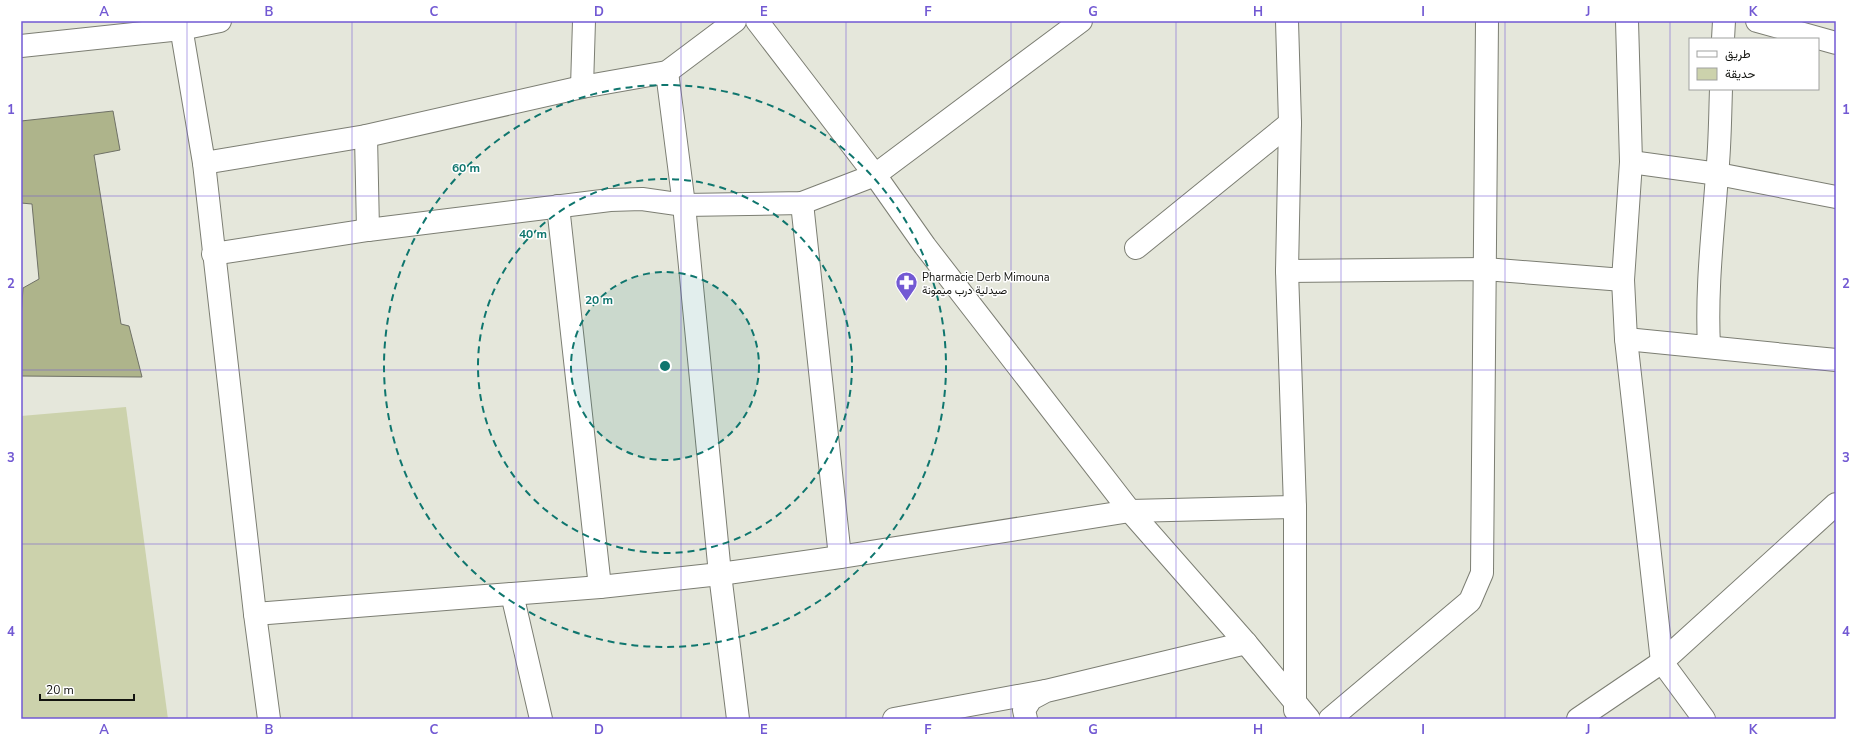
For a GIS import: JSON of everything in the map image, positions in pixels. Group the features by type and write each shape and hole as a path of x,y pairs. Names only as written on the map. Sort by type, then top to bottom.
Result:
{"street":[{"path":"21,46 220,21"},
{"path":"582,87 584,21"},
{"path":"204,163 366,136 582,87 666,72 735,21"},
{"path":"757,21 875,175 925,246 1130,511 1246,643 1300,714"},
{"path":"213,254 368,230 610,200 642,199 684,205 802,203 875,175 1081,21"},
{"path":"1287,21 1290,123 1287,272 1300,714"},
{"path":"1330,719 1470,602 1482,573 1487,21"},
{"path":"1627,21 1631,162 1623,280 1626,339 1662,662 1704,719"},
{"path":"1723,38 1724,21"},
{"path":"1757,21 1818,38"},
{"path":"180,25 204,163 213,254 255,614 269,719"},
{"path":"1819,38 1836,43"},
{"path":"666,72 684,205 720,574 738,719"},
{"path":"1709,346 1708,319 1711,240 1718,174 1721,90"},
{"path":"1136,248 1290,123"},
{"path":"366,136 368,230"},
{"path":"1631,162 1718,174 1836,197"},
{"path":"802,203 840,557"},
{"path":"558,206 600,587"},
{"path":"1287,272 1485,269 1623,280"},
{"path":"1626,339 1709,346 1836,360"},
{"path":"1578,719 1662,662 1836,504"},
{"path":"255,614 600,587 720,574 840,557 1130,511 1294,507"},
{"path":"512,594 542,719"},
{"path":"894,719 1046,691 1246,643"},
{"path":"1026,719 1024,710 1031,699 1046,691"}],"green space":[{"path":"126,407 168,719 21,719 21,416"}],"building":[{"path":"113,111 120,150 94,155 121,324 129,326 142,377 21,376 21,319 23,288 39,279 32,204 21,203 21,121"}],"place":[{"name":"Pharmacie Derb Mimouna صيدلية درب ميمونة","path":"906,302"}]}
